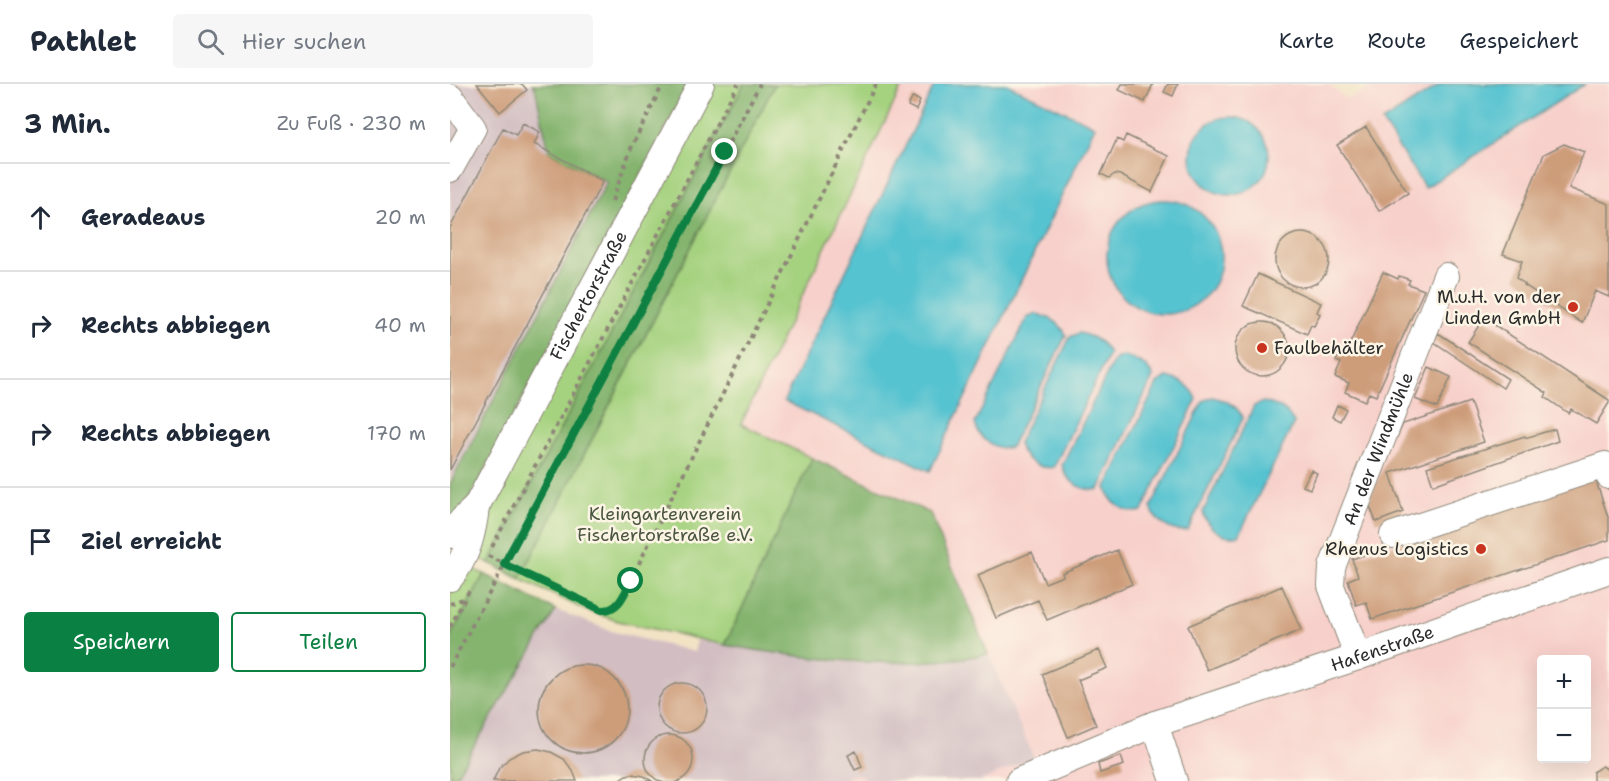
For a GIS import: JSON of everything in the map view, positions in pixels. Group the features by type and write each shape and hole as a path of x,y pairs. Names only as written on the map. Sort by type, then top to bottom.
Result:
{"street":[{"name":"Fischertorstraße","path":"458,588 476,507 702,84"},
{"path":"450,97 473,128 450,169"},
{"name":"An der Windmühle","path":"1358,657 1331,586 1332,567 1446,276"},
{"path":"1393,535 1605,465 1609,476"},
{"name":"Fischertorstraße","path":"450,535 476,507"},
{"name":"Hafenstraße","path":"1019,781 1155,724 1609,570"},
{"path":"1155,724 1174,781"}],"path":[{"path":"490,550 738,84"},
{"path":"450,667 760,84"},
{"path":"488,556 602,610 608,610 620,602 876,84"},
{"path":"450,604 458,588"},
{"path":"450,627 458,588"}],"shaded area":[{"path":"450,84 532,84 535,87 549,152 607,182 450,482"},
{"path":"903,84 1328,84 1347,99 1380,84 1609,84 1609,781 453,781 556,610 614,632 745,664 930,513 741,424"},
{"path":"812,458 930,513 1034,758 980,781 868,781 860,775 853,775 839,781 453,781 556,610 614,632 694,652 697,640 725,645"}],"green space":[{"path":"532,84 689,84 468,502 450,523 450,484 607,182 549,152 535,87"},
{"path":"711,84 744,84 489,563 473,555 485,511"},
{"path":"744,84 775,84 520,579 489,563"},
{"name":"Kleingartenverein Fischertorstraße e.V.","path":"775,84 903,84 741,424 812,458 725,645 618,621 585,610 520,579"},
{"path":"812,458 930,513 988,654 922,662 856,662 725,645"},
{"path":"466,566 484,574 450,638 450,587"},
{"path":"484,574 556,610 453,781 450,781 450,638"}],"water":[{"path":"935,84 1007,84 1095,126 930,471 784,401"},
{"path":"1441,84 1585,84 1425,188 1382,122"},
{"path":"1222,117 1238,117 1252,123 1263,134 1269,148 1269,164 1263,178 1252,189 1238,195 1222,195 1208,189 1197,178 1191,164 1191,148 1197,134 1208,123"},
{"path":"1164,200 1186,204 1204,217 1217,235 1221,257 1217,279 1204,297 1186,310 1164,314 1142,310 1124,297 1111,279 1107,257 1111,235 1124,217 1142,204"},
{"path":"1036,314 1054,321 1066,335 1011,447 999,447 983,439 975,423 1027,318"},
{"path":"1079,333 1097,340 1109,354 1054,467 1043,467 1027,458 1018,443 1070,337"},
{"path":"1123,356 1141,363 1153,377 1099,489 1087,489 1071,481 1062,465 1114,360"},
{"path":"1167,377 1185,384 1197,399 1142,511 1130,511 1114,503 1106,487 1158,382"},
{"path":"1212,397 1230,404 1243,418 1188,530 1176,530 1160,522 1151,507 1203,401"},
{"path":"1263,402 1282,409 1294,423 1239,535 1227,536 1211,527 1203,512 1254,406"}],"building":[{"path":"477,84 522,84 527,90 500,112"},
{"path":"1122,84 1153,84 1145,102 1119,90"},
{"path":"1168,84 1178,84 1173,96 1164,92"},
{"path":"913,97 920,101 916,110 908,106"},
{"path":"523,123 540,132 534,144 603,181 450,470 450,228 503,128 516,135"},
{"path":"1366,127 1408,193 1379,211 1337,145"},
{"path":"1126,135 1169,156 1152,192 1120,175 1115,174 1109,178 1101,174 1117,139 1123,142"},
{"path":"1564,144 1584,152 1569,188 1609,204 1609,297 1595,291 1582,323 1524,285 1516,278 1522,261 1503,254 1544,154"},
{"name":"Faulbehälter","path":"1302,233 1321,241 1329,260 1321,279 1302,287 1283,279 1275,260 1283,241"},
{"path":"1383,272 1398,279 1399,276 1410,280 1408,284 1424,290 1376,396 1369,393 1365,401 1345,392 1349,383 1335,377 1341,363 1336,361 1340,352 1345,354"},
{"path":"1258,274 1321,303 1317,312 1320,314 1307,334 1243,306"},
{"path":"1484,318 1609,400 1596,424 1571,409 1568,413 1545,397 1547,393 1468,342"},
{"name":"Faulbehälter","path":"1262,322 1272,324 1281,330 1287,339 1289,349 1287,359 1281,368 1272,374 1262,376 1252,374 1243,368 1237,359 1235,349 1237,339 1243,330 1252,324"},
{"path":"1438,333 1508,379 1503,388 1434,342"},
{"path":"1429,367 1451,377 1437,408 1415,399"},
{"path":"1470,402 1484,442 1390,473 1403,512 1376,522 1368,501 1403,424"},
{"path":"1337,405 1346,409 1340,421 1332,417"},
{"path":"1555,429 1558,441 1433,485 1427,467 1525,436 1525,438"},
{"path":"1311,470 1317,473 1310,489 1303,486"},
{"name":"Rhenus Logistics","path":"1595,478 1609,520 1609,540 1372,619 1366,602 1356,605 1348,580 1358,576 1352,559"},
{"path":"1117,550 1132,584 1047,620 1038,600 996,618 978,575 1032,552 1045,583 1063,576 1062,573"},
{"path":"1282,586 1301,630 1207,670 1188,626"},
{"path":"1099,650 1107,668 1078,680 1096,725 1068,737 1042,674"},
{"path":"583,665 600,669 614,678 623,692 627,709 623,726 614,740 600,749 583,753 566,749 552,740 543,726 539,709 543,692 552,678 566,669"},
{"path":"682,683 696,687 703,694 707,708 703,722 696,729 682,733 668,729 661,722 657,708 661,694 668,687"},
{"path":"660,736 678,736 689,745 693,754 692,768 678,782 660,782 646,768 646,750"},
{"path":"538,749 551,752 564,759 577,781 493,781 499,768 509,758 523,751"},
{"path":"856,751 862,767 855,770 848,755"},
{"path":"1121,756 1124,765 1100,773 1098,764"},
{"path":"1602,766 1609,770 1609,781 1593,781 1593,772"},
{"path":"632,774 644,776 652,781 617,781"}],"place":[{"name":"M.u.H. von der Linden GmbH","path":"1573,307"},
{"name":"Faulbehälter","path":"1262,348"},
{"name":"Rhenus Logistics","path":"1481,549"}],"route":[{"path":"631,581 620,602 615,607 602,610 504,564 725,152"}]}
